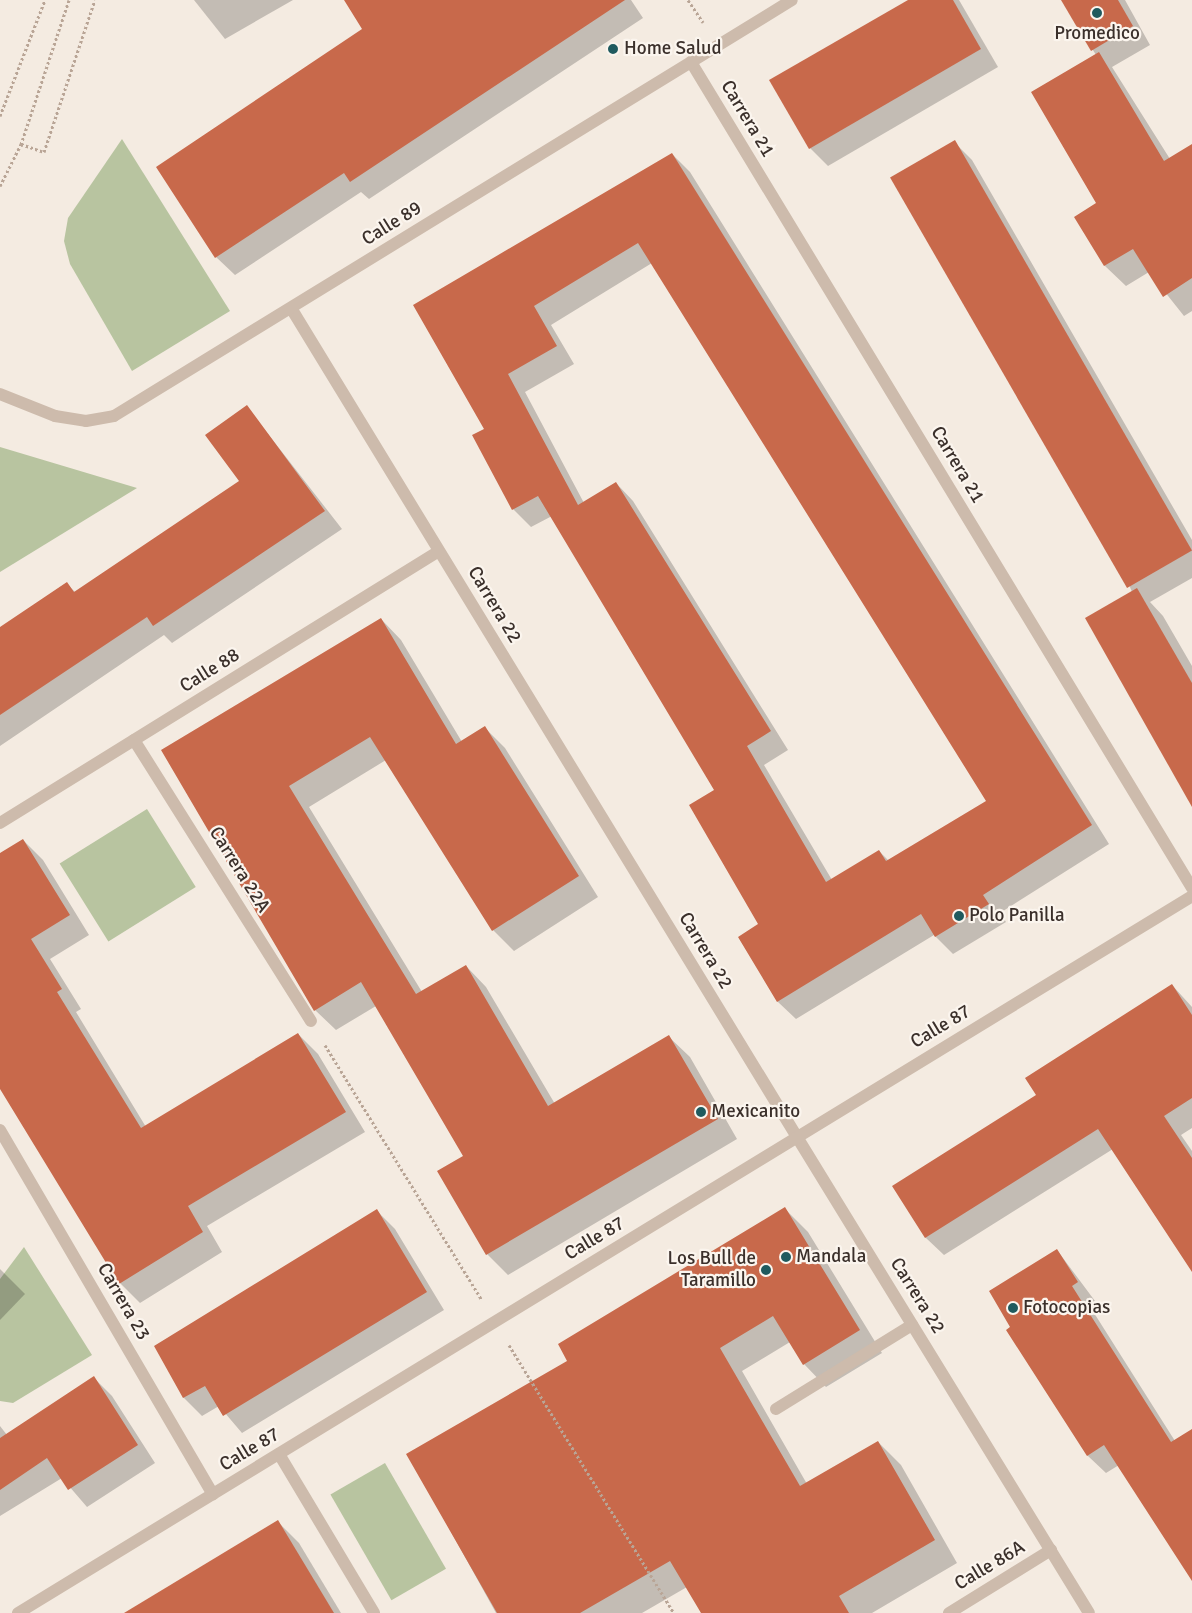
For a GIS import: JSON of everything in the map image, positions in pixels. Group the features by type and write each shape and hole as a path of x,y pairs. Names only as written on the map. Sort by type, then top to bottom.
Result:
{"street":[{"name":"Calle 89","path":"0,394 55,416 86,422 114,416 792,0"},
{"name":"Carrera 21","path":"691,62 1192,888"},
{"name":"Carrera 22","path":"291,308 1089,1613"},
{"name":"Calle 88","path":"0,823 439,551"},
{"name":"Carrera 22A","path":"134,740 311,1021"},
{"name":"Calle 87","path":"18,1613 1192,896"},
{"name":"Carrera 23","path":"0,1130 212,1494"},
{"path":"776,1409 912,1325"},
{"path":"279,1454 374,1613"},
{"name":"Calle 86A","path":"948,1613 1051,1550"}],"path":[{"path":"0,116 45,0"},
{"path":"0,186 21,144 69,0"},
{"path":"21,144 44,152 95,0"}],"green space":[{"path":"122,139 230,311 132,371 70,264 64,241 68,218"},
{"path":"0,447 137,488 0,572"},
{"path":"147,809 196,887 108,942 60,864"},
{"path":"24,1247 92,1355 13,1403 0,1401 0,1279"},
{"path":"385,1463 446,1569 391,1600 330,1494"}],"building":[{"path":"344,0 625,0 350,182 344,173 215,258 156,167 362,29"},
{"path":"908,0 953,0 981,49 809,149 769,80"},
{"name":"Promedico","path":"1061,0 1118,0 1133,26 1091,51"},
{"path":"1099,52 1164,161 1192,144 1192,278 1163,297 1133,249 1104,266 1074,217 1096,203 1031,92"},
{"path":"955,140 1192,550 1127,588 890,178"},
{"path":"672,153 1092,825 983,895 989,904 935,937 921,914 777,1002 738,937 758,924 689,805 714,790 538,496 512,510 472,435 484,429 413,305","holes":["638,243 986,801 886,861 879,850 826,882 747,746 771,731 616,482 578,505 508,374 557,346 534,306"]},
{"path":"247,405 325,511 153,626 147,617 0,715 0,627 67,582 74,592 239,481 205,435"},
{"path":"1137,588 1192,683 1192,807 1085,618"},
{"path":"381,618 456,744 485,726 579,876 492,931 370,737 289,786 416,994 466,965 548,1106 669,1035 718,1119 486,1255 437,1171 463,1156 361,982 314,1011 161,750"},
{"path":"23,839 70,915 31,939 62,989 57,992 141,1128 298,1033 346,1112 188,1206 203,1232 119,1284 0,1089 0,853"},
{"path":"1172,984 1192,1015 1192,1098 1164,1116 1192,1158 1192,1272 1098,1129 925,1238 892,1186 1036,1095 1025,1078"},
{"path":"785,1207 860,1330 803,1365 773,1316 720,1348 800,1486 878,1441 935,1540 839,1596 849,1613 701,1613 670,1561 580,1613 497,1613 406,1454 567,1361 558,1344"},
{"path":"377,1209 427,1292 223,1416 205,1386 183,1398 154,1346"},
{"path":"1057,1249 1078,1282 1072,1286 1171,1442 1192,1429 1192,1581 1104,1445 1087,1456 1006,1330 1010,1327 989,1291"},
{"path":"94,1376 138,1445 68,1490 47,1458 0,1490 0,1438"},
{"path":"278,1520 334,1613 124,1613"}],"place":[{"name":"Promedico","path":"1097,13"},
{"name":"Home Salud","path":"613,49"},
{"name":"Polo Panilla","path":"959,916"},
{"name":"Mexicanito","path":"701,1112"},
{"name":"Mandala","path":"786,1257"},
{"name":"Los Bull de Taramillo","path":"766,1270"},
{"name":"Fotocopias","path":"1013,1308"}]}
